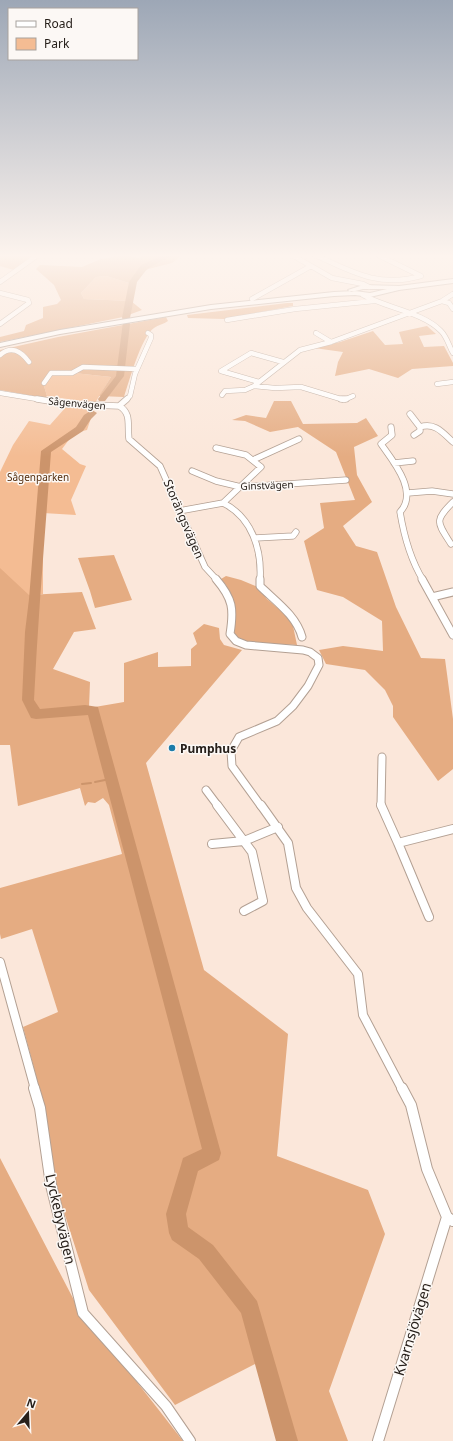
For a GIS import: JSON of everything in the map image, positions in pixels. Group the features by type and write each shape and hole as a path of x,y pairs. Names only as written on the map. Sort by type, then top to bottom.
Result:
{"main road":[{"path":"0,345 75,329 116,322"}],"street":[{"path":"222,395 225,391 245,390 254,386 300,350 331,342 383,322"},
{"path":"429,322 440,330 453,353"},
{"name":"Sågenvägen","path":"0,393 68,404 119,406 130,396 137,369 151,338 151,335 148,333"},
{"path":"316,333 331,342"},
{"path":"0,355 6,350 13,349 23,354 29,362"},
{"path":"259,382 221,371 251,353 283,362"},
{"path":"44,383 51,373 72,373 82,368 137,369"},
{"path":"436,384 453,382"},
{"path":"254,386 275,388 301,387 344,400 353,396"},
{"name":"Storängsvägen","path":"119,406 127,411 129,439 160,466 205,567 220,584 232,604 230,634 236,641 246,645 303,650 310,652 318,658 319,665 308,686 293,706 277,721 239,737 231,751 232,766 278,827"},
{"path":"410,414 420,427"},
{"path":"420,427 429,425 438,427 453,442"},
{"path":"391,427 392,435 381,444 394,463 408,493 407,503 400,512 404,535 415,567 453,635"},
{"path":"414,435 420,431 420,427"},
{"path":"254,459 299,439"},
{"path":"179,511 223,503 261,467 254,459 242,453 216,448"},
{"path":"394,463 413,461"},
{"name":"Ginstvägen","path":"192,471 216,481 240,487 346,480"},
{"path":"408,493 432,491 453,494"},
{"path":"451,544 439,526 440,515 453,502"},
{"path":"223,503 234,508 242,516 255,538 260,554 260,586 289,614 301,631 302,637"},
{"path":"255,538 293,536 296,532"},
{"path":"432,598 453,592"},
{"path":"382,757 380,804 398,842 429,917"},
{"path":"206,790 252,852 263,900 244,911"},
{"path":"212,844 244,841 278,827 288,843 296,888 307,908 358,974 364,1014 411,1105 427,1169 450,1219"},
{"path":"398,842 453,829"},
{"name":"Lyckebyvägen","path":"0,962 2,979 40,1108 52,1185 83,1313 166,1406 190,1441"},
{"name":"Kvarnsjövägen","path":"378,1441 450,1219"}],"green space":[{"path":"74,373 111,377 95,403 47,396 44,386 52,374"},
{"name":"Sågenparken","path":"66,407 94,409 87,430 74,433 62,449 80,464 86,466 71,500 76,515 43,513 43,594 0,598 0,472 13,445 29,421 50,425"}],"shaded area":[{"path":"33,322 97,322 0,342 0,337 24,331 26,325"},
{"path":"138,322 166,322 154,328 145,340 136,360 124,397 99,396 111,377 74,373 52,374 44,386 47,396 45,398 0,390 0,350 58,337"},
{"path":"427,326 436,334 419,336 424,347 444,346 453,363 453,366 412,369 398,378 369,369 335,376 338,362 343,352 314,348 340,342 373,331 385,345 403,344 399,332"},
{"path":"274,401 291,401 303,424 357,423 366,418 378,436 354,447 357,475 372,502 343,526 356,546 377,552 396,607 421,658 445,659 453,719 453,769 438,781 393,717 393,706 385,690 365,670 326,664 319,650 343,646 383,651 382,621 343,597 317,590 304,541 324,528 320,503 355,500 336,452 298,427 270,432 245,421 232,420 246,415 266,418"},
{"path":"114,555 132,600 95,608 78,558"},
{"path":"0,568 29,595 82,592 96,629 74,632 53,669 90,682 89,708 124,702 124,663 158,652 158,667 191,666 191,649 197,644 193,633 204,624 219,628 220,639 224,645 242,650 146,763 204,970 288,1034 277,1156 368,1190 385,1234 329,1391 348,1441 291,1441 265,1359 175,1405 89,1290 55,1184 44,1106 23,1027 58,1012 32,929 1,939 0,888 122,854 109,805 103,798 95,803 88,802 85,806 80,788 18,806 10,745 0,745"},
{"path":"226,576 258,587 267,599 286,615 293,626 297,645 255,644 240,639 234,635 236,610 226,585 221,579"},
{"path":"0,1158 76,1304 183,1441 0,1441"}],"waterway":[{"path":"121,367 126,324"},
{"path":"102,399 120,376 121,370"},
{"path":"92,413 87,417 80,429 46,451 35,599 31,632 28,700 36,714 85,710 93,711 212,1153 190,1165 176,1214 179,1233 206,1252 250,1308 287,1441"},
{"path":"95,782 110,779"},
{"path":"82,784 91,783"}],"place":[{"name":"Pumphus","path":"172,748"}]}
